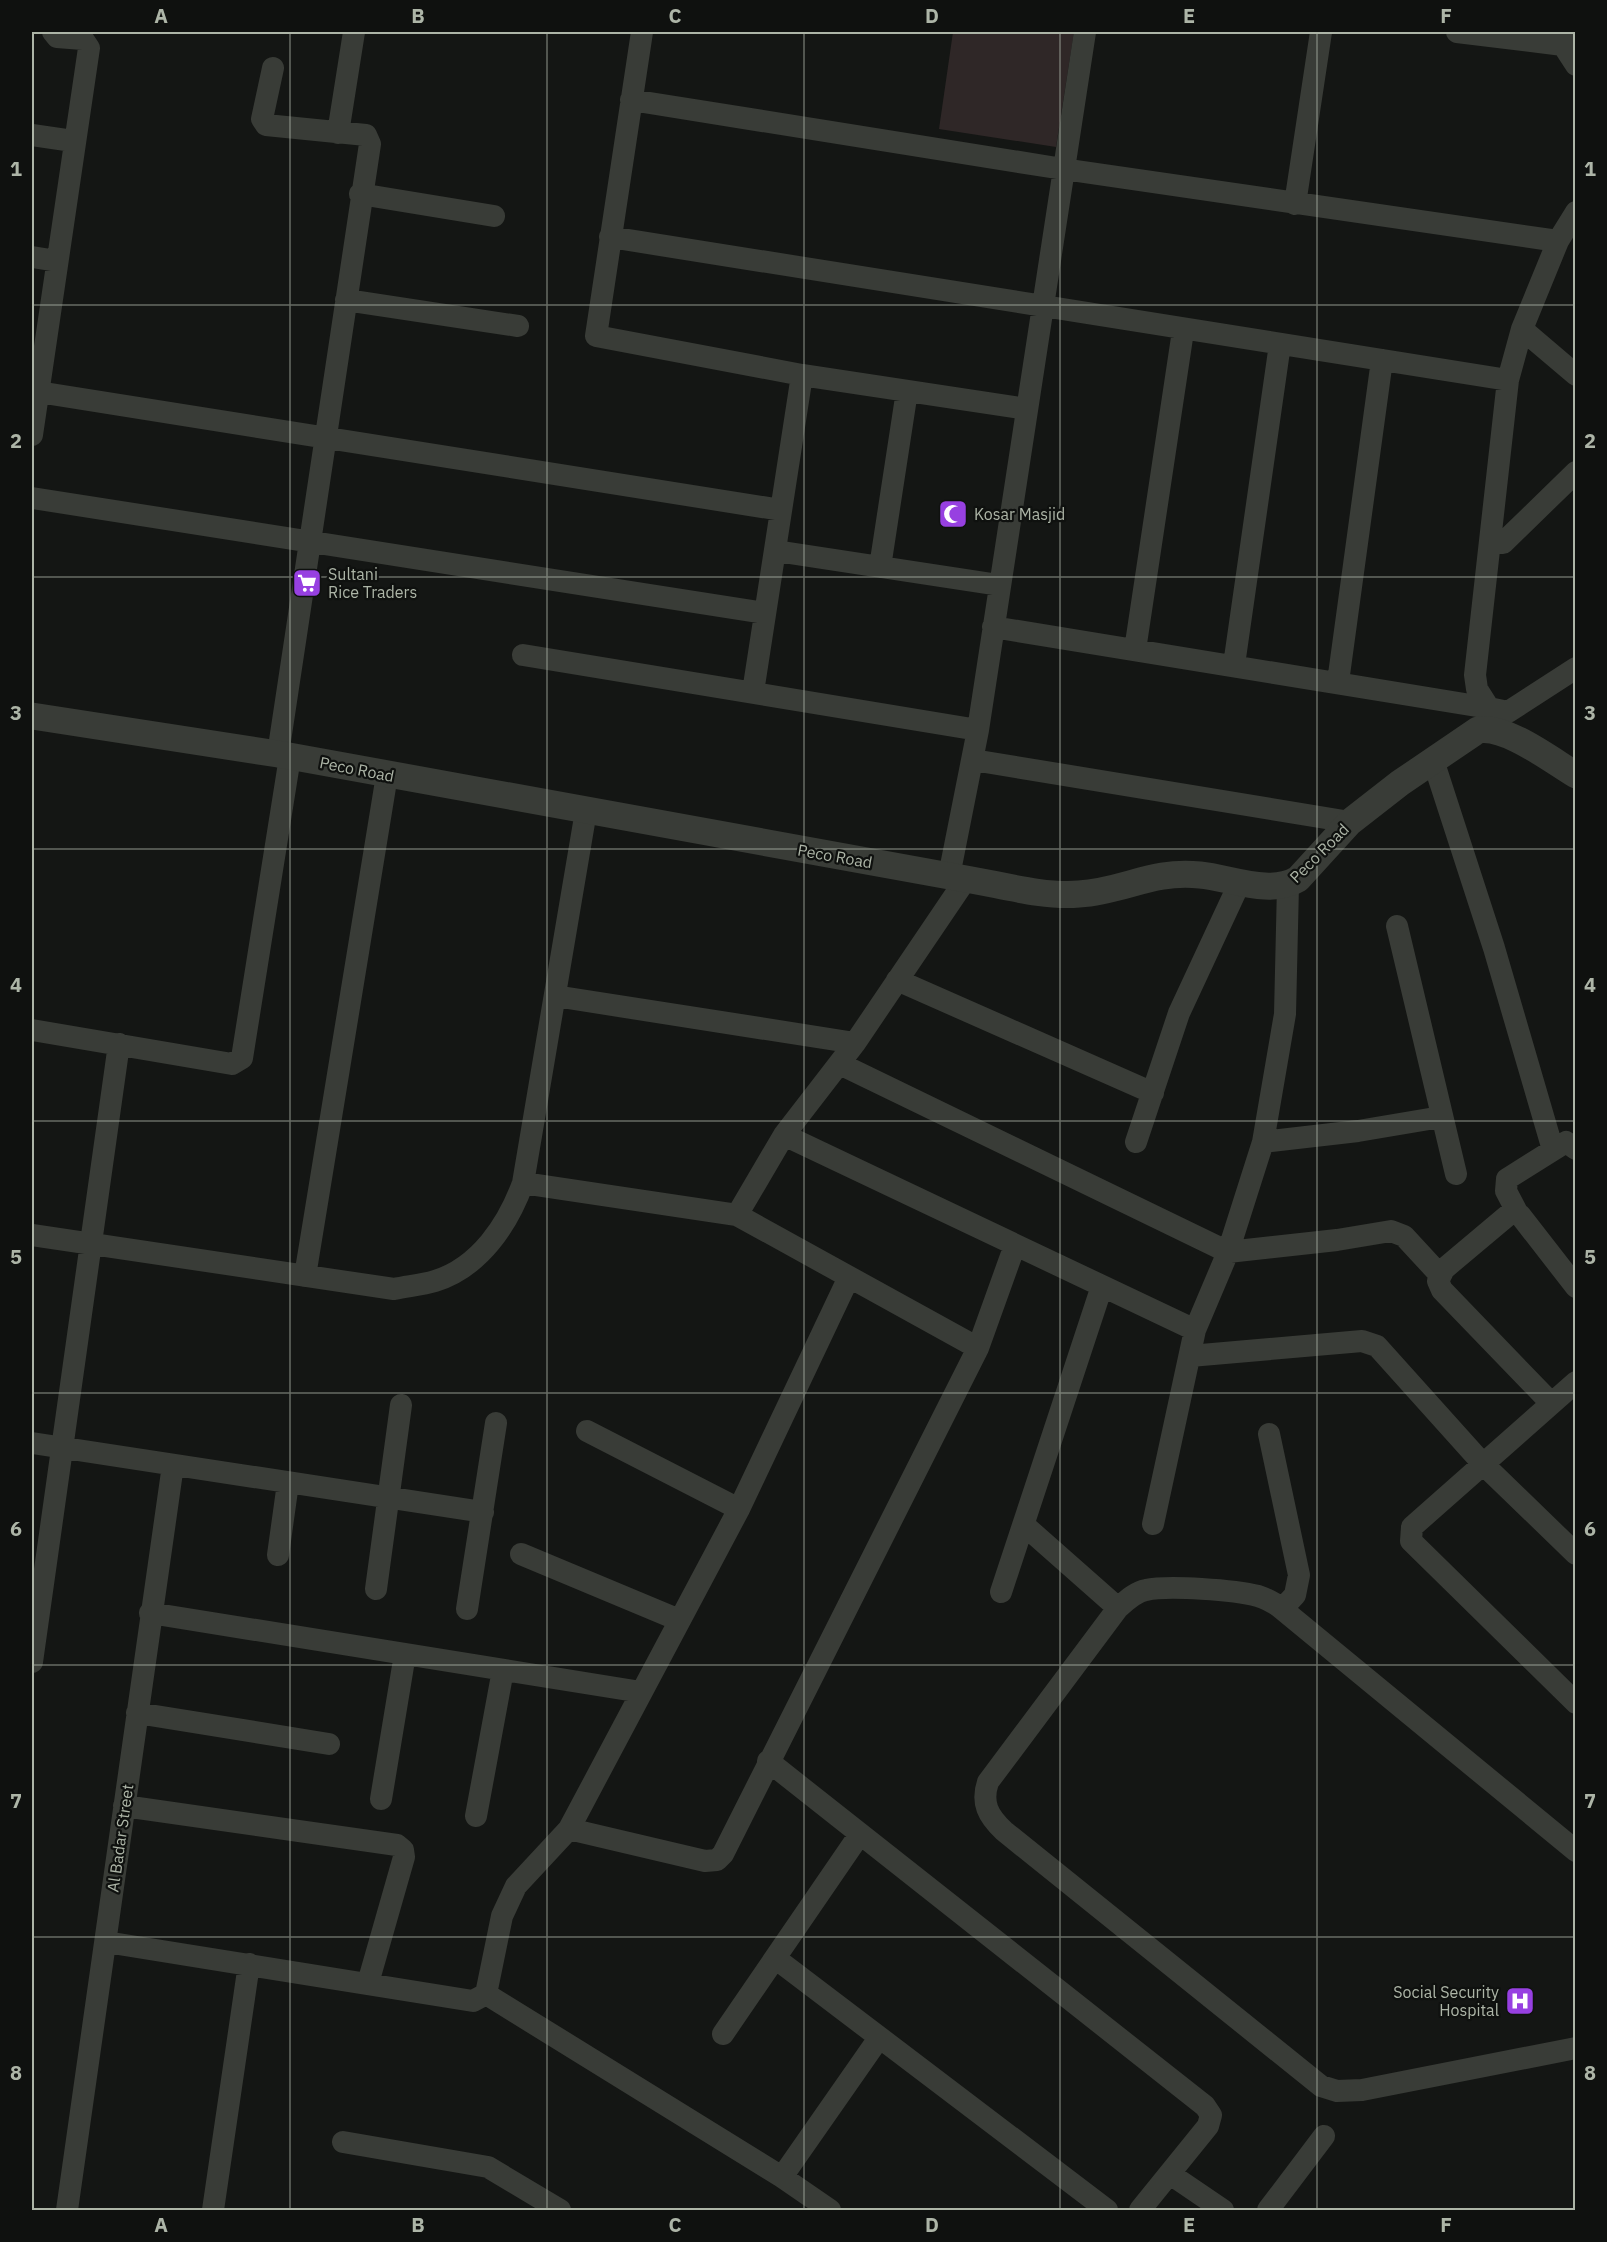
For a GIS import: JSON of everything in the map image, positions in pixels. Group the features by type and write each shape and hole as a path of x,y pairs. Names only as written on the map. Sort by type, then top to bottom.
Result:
{"street":[{"path":"32,435 35,391 89,48 83,39 57,37 53,32"},
{"path":"338,133 354,32"},
{"path":"642,32 596,336 802,375 1027,410"},
{"path":"736,1215 784,1135 840,1064 897,980 958,878 999,585 1085,32"},
{"path":"1294,204 1321,32"},
{"path":"1457,32 1564,38 1575,65"},
{"path":"32,1030 232,1064 242,1058 368,139 366,135 266,126 262,119 273,68"},
{"path":"631,100 1063,169 1558,241"},
{"path":"32,135 74,141"},
{"path":"360,194 494,216"},
{"path":"1487,718 1477,689 1475,675 1508,380 1522,328 1558,241 1575,212"},
{"path":"610,237 1183,331 1508,380"},
{"path":"32,257 57,261"},
{"path":"346,300 518,326"},
{"path":"1522,328 1575,375"},
{"path":"1135,650 1183,331"},
{"path":"1234,665 1280,344"},
{"path":"1338,682 1382,360"},
{"path":"753,692 802,375"},
{"path":"35,391 781,510"},
{"path":"880,567 908,391"},
{"path":"1490,542 1503,543 1575,472"},
{"path":"32,498 764,613"},
{"path":"776,551 999,585"},
{"path":"993,627 1338,682 1487,718 1509,736 1575,775"},
{"path":"524,655 978,730"},
{"path":"1487,718 1508,712 1575,668"},
{"name":"Peco Road","path":"32,716 284,755 958,878 1078,895 1152,876 1175,873 1276,886 1288,885 1298,879 1350,822 1469,734 1487,718"},
{"path":"973,760 1350,822"},
{"path":"1433,760 1494,948 1553,1150"},
{"path":"305,1276 387,775"},
{"path":"32,1235 394,1289 435,1281 450,1275 487,1246 503,1227 523,1183 586,811"},
{"path":"1136,1143 1179,1013 1240,882"},
{"path":"1153,1524 1195,1330 1228,1252 1263,1143 1285,1014 1288,885"},
{"path":"1397,926 1456,1174"},
{"path":"897,980 1153,1093"},
{"path":"555,996 855,1043"},
{"path":"32,1662 119,1044"},
{"path":"840,1064 1228,1252 1337,1240 1391,1231 1404,1236 1440,1275"},
{"path":"1263,1143 1358,1131 1441,1117"},
{"path":"784,1135 1195,1330"},
{"path":"1575,1149 1566,1142 1507,1179 1506,1191 1517,1212 1575,1287"},
{"path":"523,1183 736,1215 978,1348"},
{"path":"1517,1212 1508,1214 1440,1275 1438,1281 1442,1290 1551,1403"},
{"path":"569,1829 705,1861 717,1860 723,1854 978,1348 1015,1245"},
{"path":"486,1995 502,1916 516,1886 569,1829 739,1509 849,1277"},
{"path":"1001,1592 1102,1286"},
{"path":"1190,1356 1369,1342 1377,1346 1483,1464 1575,1554"},
{"path":"1575,1382 1412,1527 1411,1541 1575,1702"},
{"path":"376,1589 401,1405"},
{"path":"467,1609 496,1423"},
{"path":"587,1431 739,1509"},
{"path":"1269,1434 1299,1575 1295,1595 1282,1609"},
{"path":"32,1443 483,1512"},
{"name":"Al Badar Street","path":"67,2211 150,1613 173,1465"},
{"path":"278,1555 288,1483"},
{"path":"1024,1525 1118,1608"},
{"path":"521,1554 679,1620"},
{"path":"1575,1870 1573,1848 1282,1609 1257,1596 1143,1590 1118,1608 988,1782 984,1795 986,1809 994,1822 1322,2086 1337,2091 1362,2090 1575,2048"},
{"path":"150,1613 641,1692"},
{"path":"381,1799 405,1654"},
{"path":"476,1816 503,1670"},
{"path":"136,1713 329,1744"},
{"path":"768,1761 1205,2106 1210,2115 1208,2126 1140,2211"},
{"path":"124,1806 397,1845 403,1850 404,1857 368,1983"},
{"path":"723,2034 860,1834"},
{"path":"105,1942 473,2001 486,1995"},
{"path":"775,1959 1107,2211"},
{"path":"213,2211 249,1965"},
{"path":"486,1995 782,2177 830,2211"},
{"path":"782,2177 879,2038"},
{"path":"1268,2211 1324,2136"},
{"path":"343,2142 488,2167 560,2211"},
{"path":"1170,2174 1223,2211"}],"shaded area":[{"path":"953,32 1074,32 1056,147 939,129"}],"place":[{"name":"Kosar Masjid","path":"953,514"},
{"name":"Sultani Rice Traders","path":"307,583"},
{"name":"Social Security Hospital","path":"1520,2001"}]}
